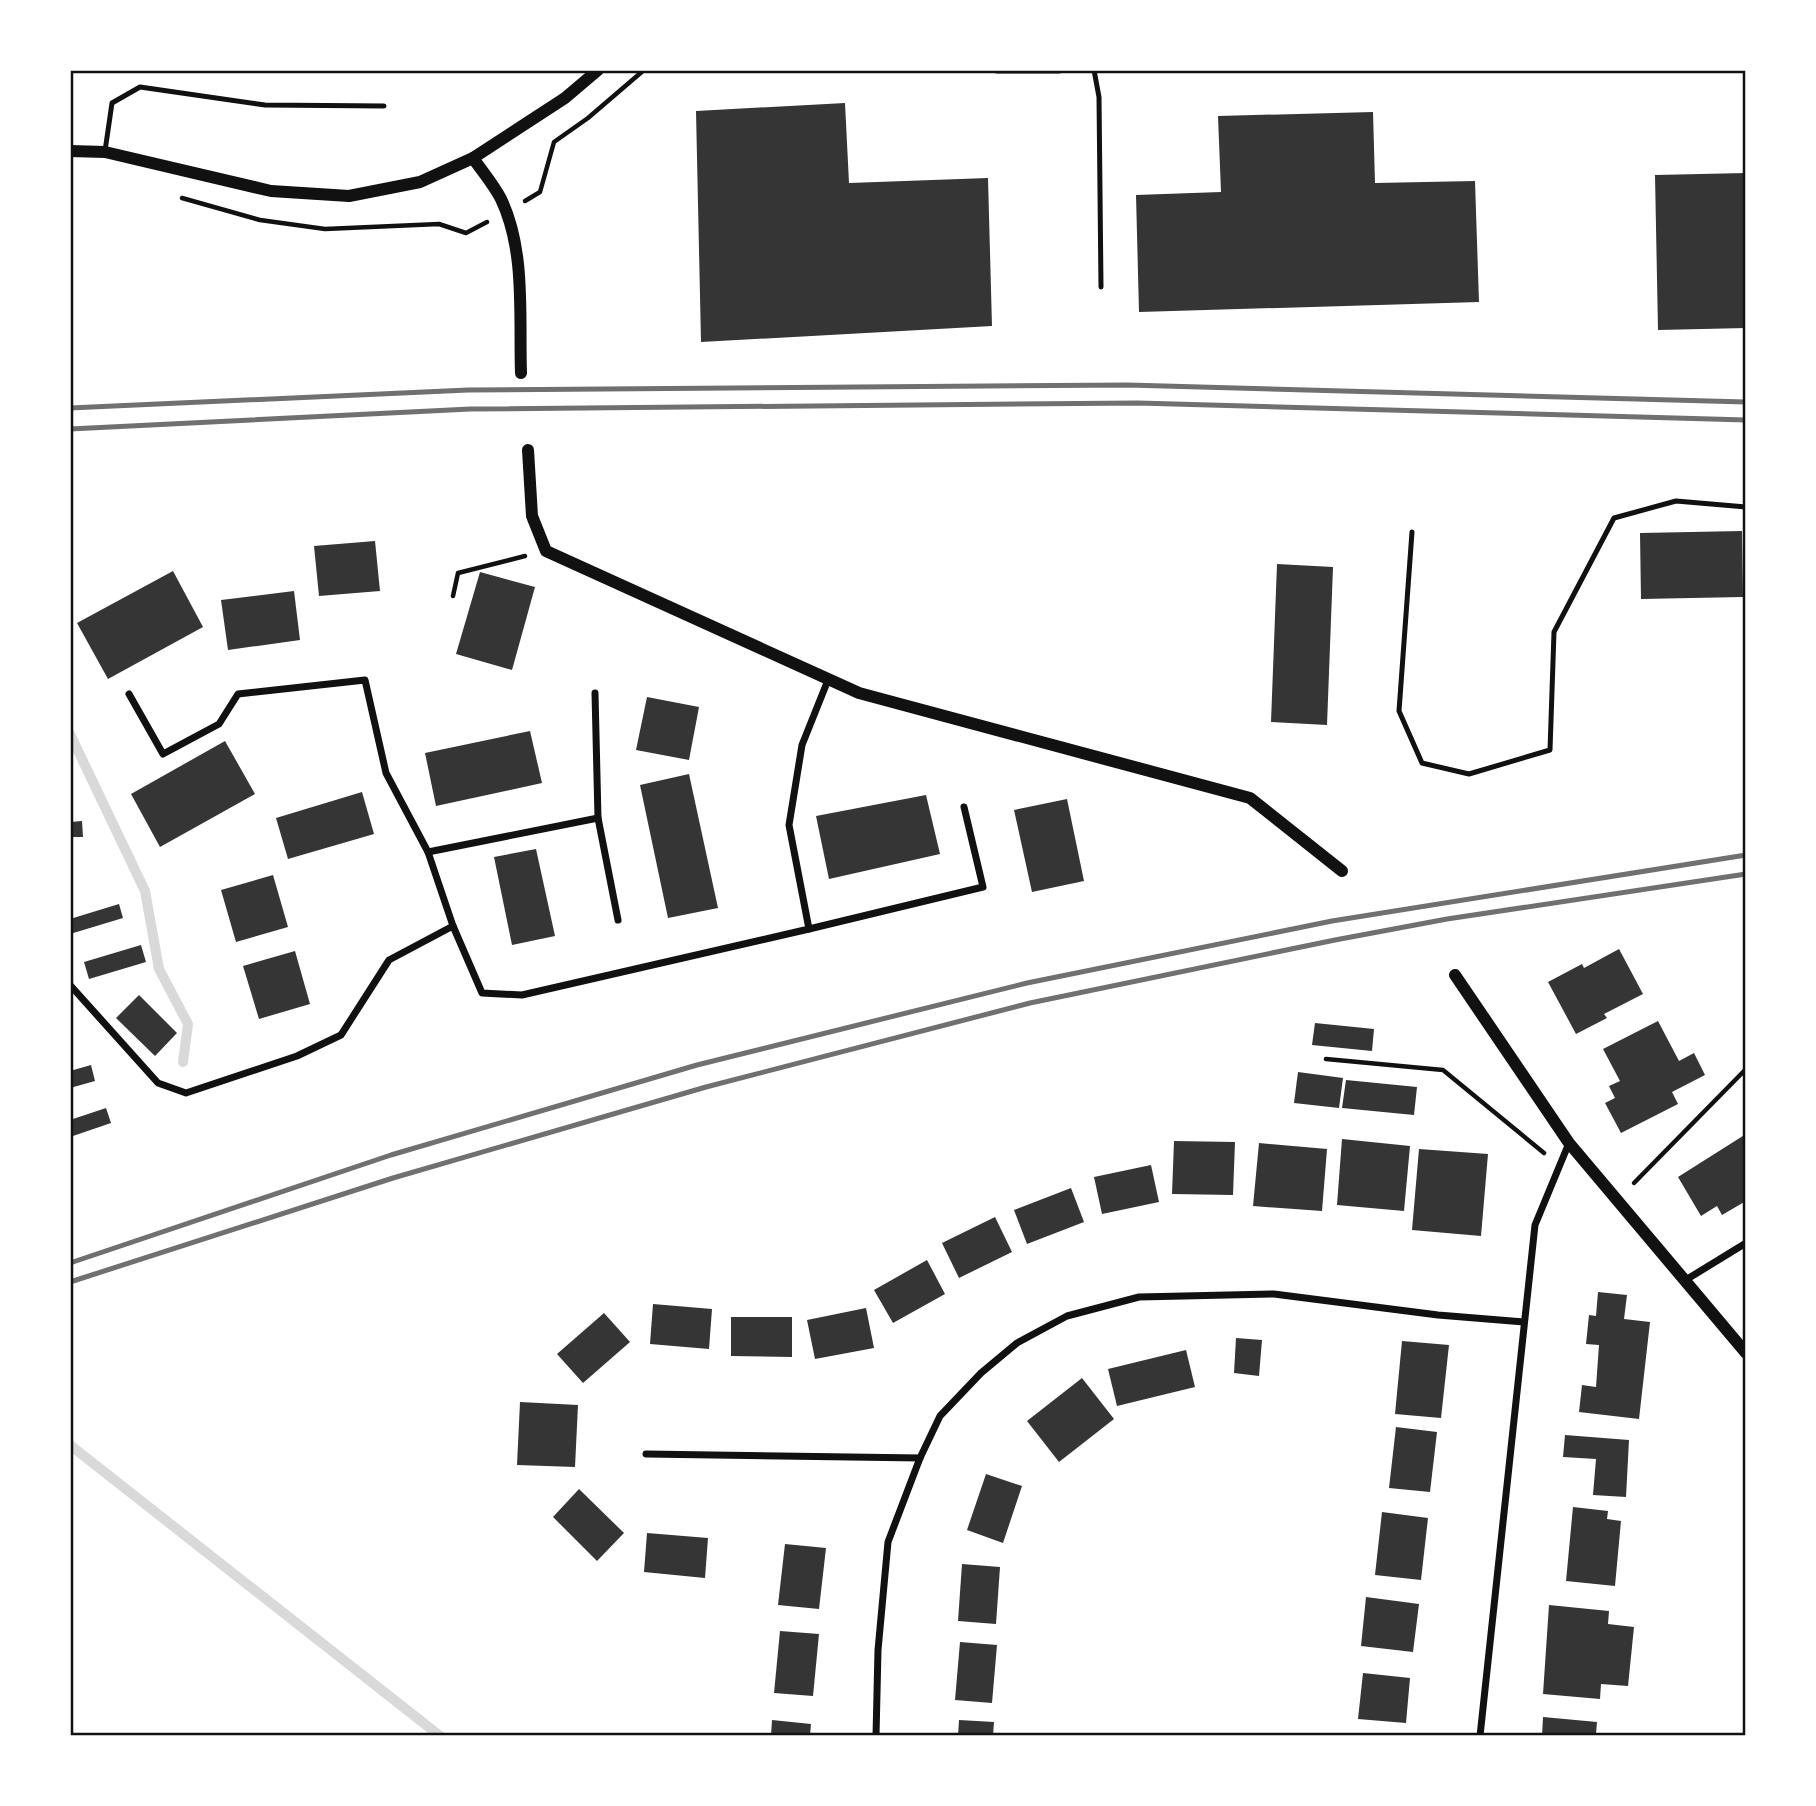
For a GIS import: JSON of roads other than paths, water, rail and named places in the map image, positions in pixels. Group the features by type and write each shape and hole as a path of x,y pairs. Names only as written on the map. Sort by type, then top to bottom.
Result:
{"street":[{"path":"70,151 105,152 271,191 349,196 420,183 473,158 565,98 598,70"},
{"path":"997,70 1059,70"},
{"path":"473,158 501,199 511,231 517,266 521,373"},
{"path":"528,450 532,516 546,551 859,693 1250,799 1342,871"},
{"path":"129,694 163,754 219,724 238,694 365,680 386,773 428,852 453,926 482,993 522,995 983,887 964,807"},
{"path":"809,929 789,825 802,745 828,680"},
{"path":"595,693 598,817 618,920"},
{"path":"428,852 598,817"},
{"path":"70,987 158,1083 186,1093 296,1056 341,1035 389,960 453,926"},
{"path":"1455,975 1569,1143 1746,1353"},
{"path":"1480,1736 1535,1225 1569,1143"},
{"path":"1684,1281 1746,1243"},
{"path":"876,1736 878,1650 888,1542 920,1458 940,1416 981,1373 1017,1343 1066,1315 1139,1297 1274,1294 1438,1315 1524,1322"},
{"path":"646,1454 920,1458"}],"lane":[{"path":"1094,70 1099,97 1101,287"},
{"path":"105,152 112,103 140,87 265,105 384,106"},
{"path":"1412,532 1399,711 1422,763 1469,774 1550,750 1554,632 1614,518 1676,501 1746,507"}],"waterway":[{"path":"70,734 145,891 159,969 188,1024 183,1062"},
{"path":"70,1445 440,1736"}],"railway":[{"path":"70,408 468,390 1128,385 1746,402"},
{"path":"70,429 470,409 1138,403 1746,420"},
{"path":"70,1263 391,1155 697,1065 1027,983 1332,921 1746,855"},
{"path":"70,1282 393,1178 706,1087 1030,1003 1447,919 1746,874"}]}
